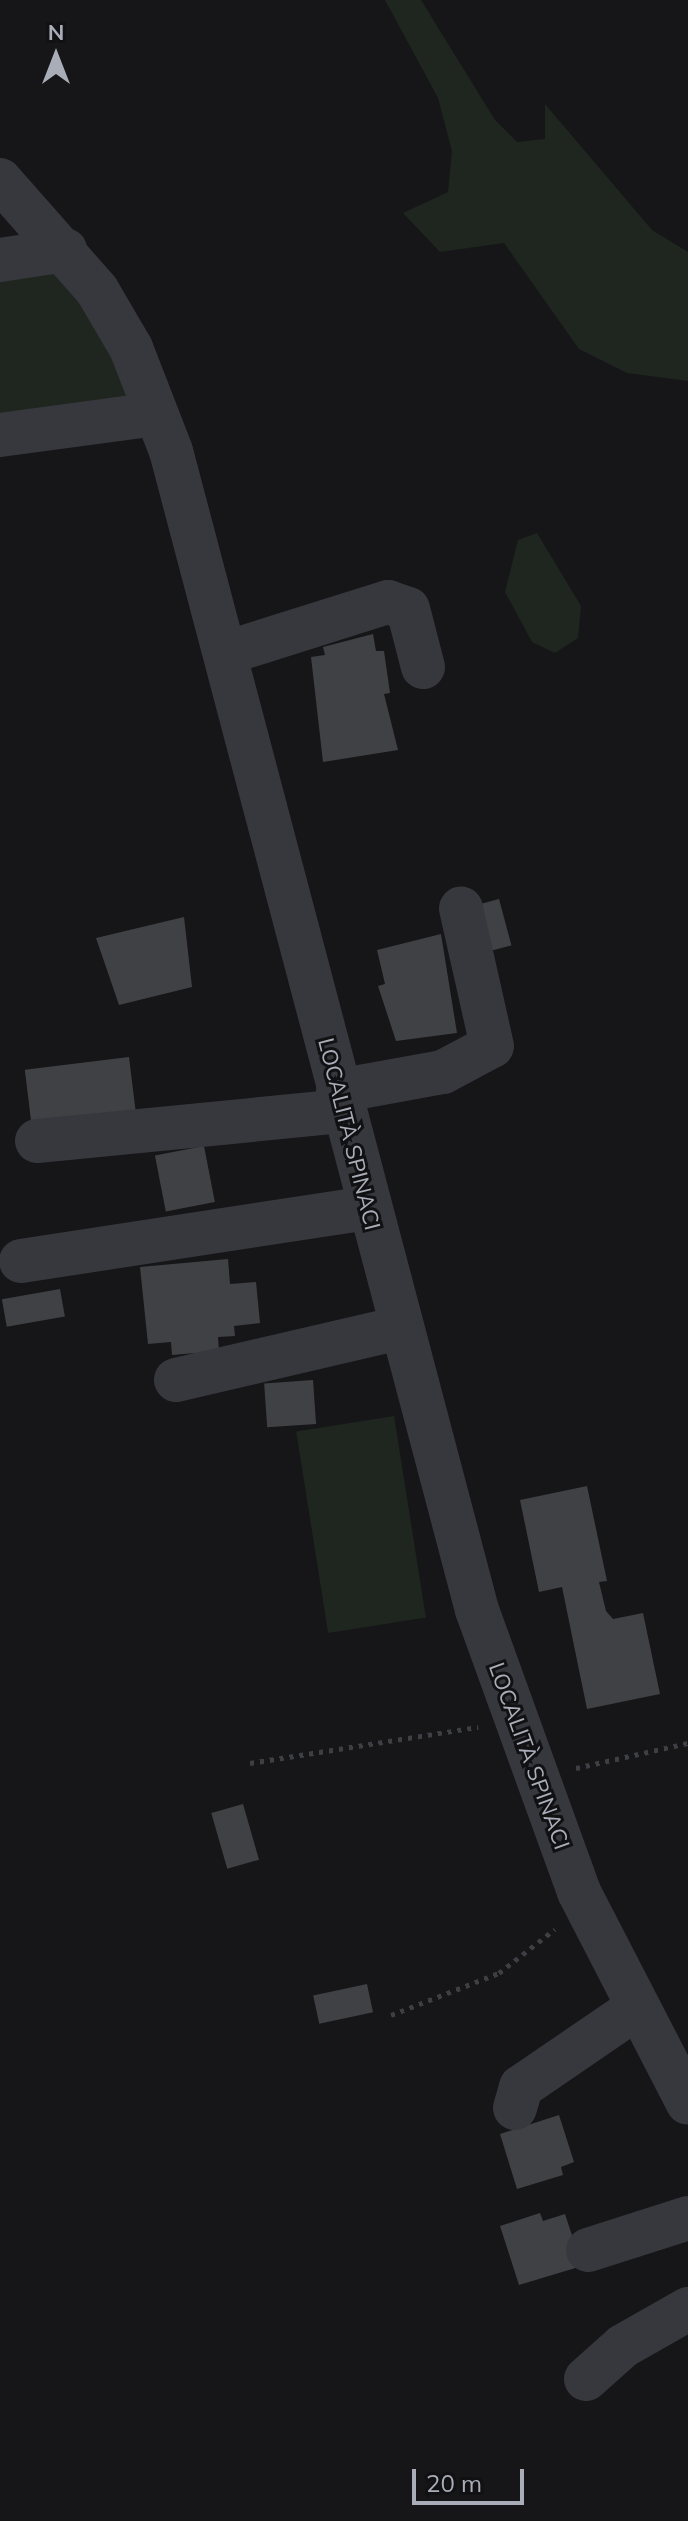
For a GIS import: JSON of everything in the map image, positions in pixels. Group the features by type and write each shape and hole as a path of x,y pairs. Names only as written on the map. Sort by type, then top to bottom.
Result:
{"street":[{"name":"LOCALITÀ SPINACI","path":"0,180 65,250 131,348 155,414 226,653 399,1328 477,1610 579,1892 635,2009 688,2103"},
{"path":"0,260 65,250"},
{"path":"0,435 155,414"},
{"path":"226,653 388,602 408,609 423,667"},
{"path":"37,1141 341,1101 443,1072 492,1046 461,908"},
{"path":"21,1261 368,1208"},
{"path":"176,1380 399,1328"},
{"path":"515,2108 521,2087 635,2009"},
{"path":"588,2250 688,2218"},
{"path":"586,2379 623,2346 688,2309"}],"path":[{"path":"250,1763 515,1717"},
{"path":"536,1777 688,1743"},
{"path":"391,2015 499,1973 563,1922 579,1892"}],"shaded area":[{"path":"385,0 421,0 495,120 517,142 545,139 545,104 652,230 688,252 688,381 627,373 579,349 504,243 440,252 403,213 448,192 452,151 438,98"},
{"path":"57,265 98,314 140,412 0,431 0,273"},
{"path":"537,533 581,606 578,638 555,653 532,642 505,592 518,540"},
{"path":"394,1416 426,1617 328,1633 296,1431"}],"building":[{"path":"373,634 376,651 384,651 390,693 384,694 398,750 323,762 311,657 325,655 323,647"},
{"path":"499,899 511,945 484,953 472,906"},
{"path":"184,917 192,987 119,1005 96,938"},
{"path":"441,934 457,1033 396,1041 378,986 385,984 377,950"},
{"path":"129,1057 138,1127 33,1140 25,1070"},
{"path":"204,1146 215,1202 166,1211 155,1156"},
{"path":"228,1259 230,1284 256,1282 260,1323 234,1326 235,1336 218,1337 219,1351 172,1355 171,1342 148,1344 140,1267"},
{"path":"60,1289 65,1317 7,1327 2,1299"},
{"path":"313,1380 316,1424 267,1427 264,1383"},
{"path":"587,1486 607,1581 599,1582 606,1611 613,1619 643,1613 660,1694 587,1709 562,1587 539,1592 520,1500"},
{"path":"243,1804 259,1860 227,1869 211,1813"},
{"path":"367,1984 373,2012 319,2024 313,1995"},
{"path":"559,2115 574,2162 561,2167 563,2175 517,2189 500,2134"},
{"path":"540,2213 543,2221 565,2214 582,2266 519,2285 500,2226"}]}
